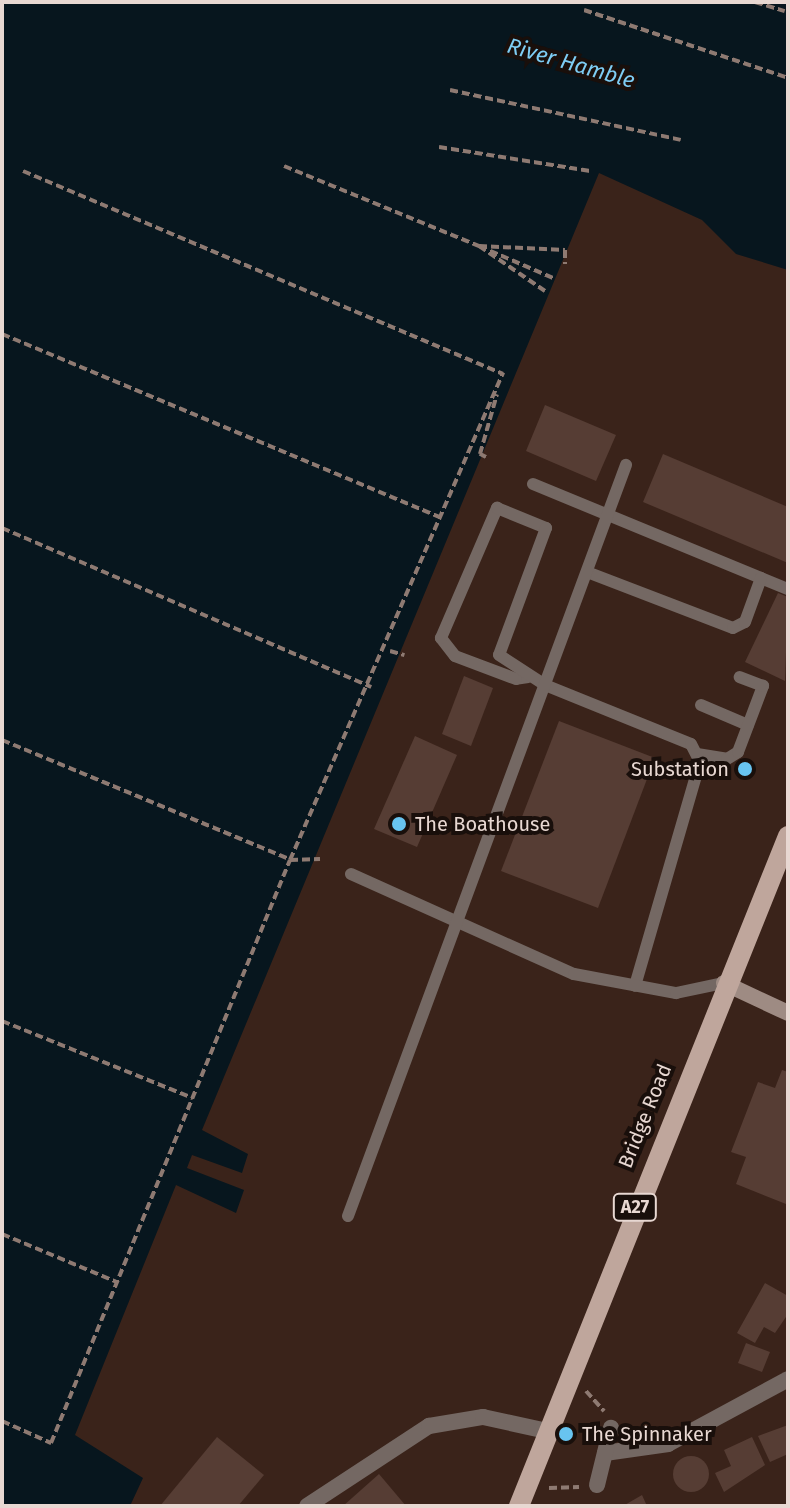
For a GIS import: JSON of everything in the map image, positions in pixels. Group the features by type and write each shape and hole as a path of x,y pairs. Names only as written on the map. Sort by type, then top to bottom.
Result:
{"main road":[{"name":"Bridge Road","path":"519,1506 724,983 786,844"}],"street":[{"path":"724,983 788,1013"},
{"path":"605,1453 668,1444 788,1379"},
{"path":"307,1506 429,1426 483,1417 547,1431"},
{"path":"597,1485 611,1428"}],"lane":[{"path":"348,1216 626,465"},
{"path":"533,484 788,589"},
{"path":"528,677 516,679 455,656 441,638 497,508 546,528 496,651 528,677 691,744 697,754 635,986"},
{"path":"587,572 733,628 745,622 761,578"},
{"path":"697,754 727,759 738,752 763,686 740,677"},
{"path":"701,705 748,725"},
{"path":"351,874 574,974 676,993 724,983"}],"path":[{"path":"755,2 785,11"},
{"path":"584,10 788,78"},
{"path":"450,90 681,140"},
{"path":"439,147 590,171"},
{"path":"284,166 553,278"},
{"path":"23,171 503,373"},
{"path":"479,246 565,250 565,264"},
{"path":"479,246 545,291"},
{"path":"2,334 444,519"},
{"path":"486,457 480,454 503,373"},
{"path":"372,687 503,373"},
{"path":"2,528 372,687"},
{"path":"2,1421 51,1443 290,860 391,649 404,655"},
{"path":"2,740 290,860 320,859 313,856 290,860"},
{"path":"2,1021 192,1098"},
{"path":"2,1234 117,1282"},
{"path":"566,1382 592,1393 611,1428"},
{"path":"529,1482 559,1491 597,1485"}],"water":[{"name":"River Hamble","path":"2,2 788,2 788,270 736,254 702,220 599,173 202,1130 248,1154 242,1173 192,1155 187,1168 244,1190 236,1213 176,1185 75,1435 143,1478 130,1506 2,1506"}],"building":[{"path":"545,405 616,435 596,481 526,451"},
{"path":"663,454 788,507 788,563 643,502"},
{"path":"778,593 788,597 785,681 745,662"},
{"path":"464,676 493,688 471,746 442,734"},
{"path":"559,721 655,758 598,908 501,871"},
{"path":"415,736 457,755 417,847 374,829"},
{"name":"Substation","path":"740,762 753,766 750,776 737,772"},
{"path":"782,1070 788,1072 786,1204 736,1184 746,1157 731,1152 758,1082 775,1088"},
{"path":"765,1283 788,1296 788,1314 775,1333 764,1327 755,1343 737,1333"},
{"path":"746,1343 770,1352 762,1372 738,1363"},
{"path":"788,1425 788,1454 770,1462 758,1436"},
{"path":"217,1437 264,1475 238,1506 160,1506"},
{"path":"752,1437 765,1465 724,1492 715,1473 731,1466 724,1450"},
{"path":"691,1456 704,1461 709,1474 704,1487 691,1492 678,1487 673,1474 678,1461"},
{"path":"379,1474 406,1506 343,1506"},
{"path":"642,1495 647,1506 623,1506"}],"place":[{"name":"Substation","path":"745,769"},
{"name":"The Boathouse","path":"399,824"},
{"name":"The Spinnaker","path":"566,1434"}]}
